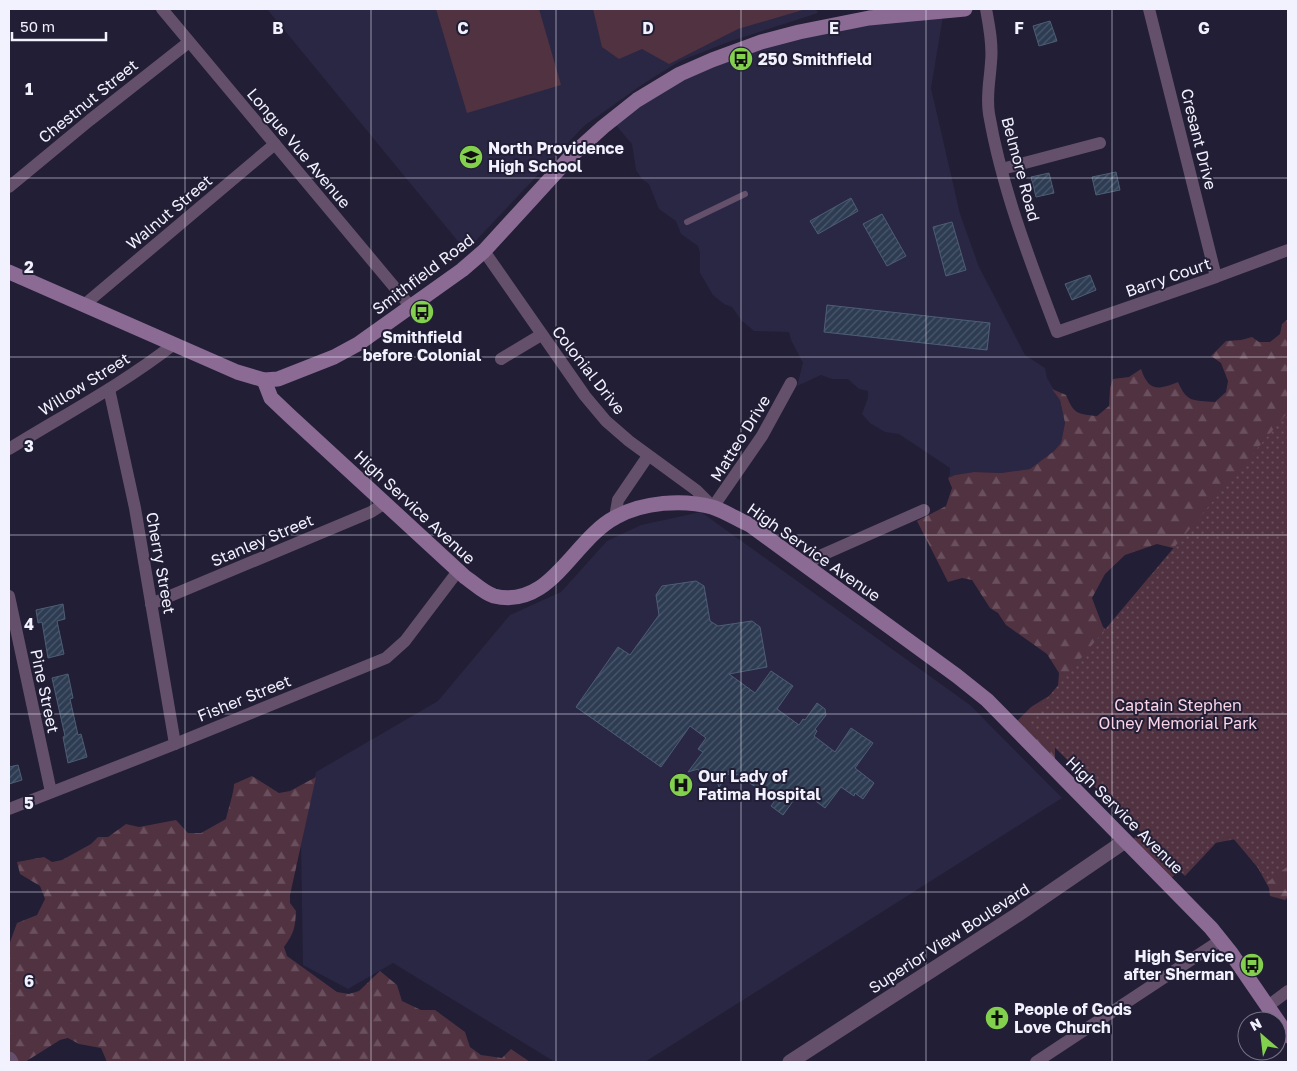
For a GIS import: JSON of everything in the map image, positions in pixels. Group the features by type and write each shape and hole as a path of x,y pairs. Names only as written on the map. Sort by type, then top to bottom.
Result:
{"main road":[{"name":"Smithfield Road","path":"9,272 236,372 264,380 289,376 334,357 358,344 440,286 484,251 572,155 603,127 637,100 680,74 761,42 868,13 965,9"},
{"name":"High Service Avenue","path":"264,380 271,398 458,571 494,596 520,596 546,585 595,532 615,517 654,505 686,504 713,508 750,526 806,565 987,700 1198,913 1221,940 1288,1036"}],"street":[{"name":"Longue Vue Avenue","path":"162,9 411,307"},
{"name":"Belmore Road","path":"986,9 992,61 988,101 1002,168 1026,250 1057,332"},
{"name":"Cresant Drive","path":"1149,9 1216,277"},
{"name":"Chestnut Street","path":"9,186 189,42"},
{"path":"1002,168 1100,143"},
{"name":"Walnut Street","path":"84,304 275,144"},
{"name":"Barry Court","path":"1057,332 1288,250"},
{"name":"Colonial Drive","path":"484,251 585,396 606,421 648,456 696,490 713,508"},
{"path":"500,358 541,334"},
{"name":"Willow Street","path":"9,449 109,388 174,344"},
{"name":"Matteo Drive","path":"713,508 762,436 791,383"},
{"name":"Cherry Street","path":"109,388 135,508 175,744"},
{"path":"615,517 618,500 648,456"},
{"name":"Stanley Street","path":"151,604 371,512 385,503"},
{"path":"806,565 822,555 924,510"},
{"name":"Fisher Street","path":"9,809 386,658 405,641 458,571"},
{"name":"Pine Street","path":"9,596 51,792"},
{"name":"Superior View Boulevard","path":"790,1062 1125,841"},
{"path":"1036,1062 1221,940"},
{"path":"1268,1006 1288,991"}],"lane":[{"path":"687,222 744,194"}],"shaded area":[{"name":"North Providence High School","path":"267,9 816,9 818,13 731,41 680,61 643,84 584,126 466,251"},
{"path":"868,9 987,9 946,12 943,16 931,88 960,214 979,267 1025,355 1045,368 1047,378 1060,400 1065,423 1061,443 1054,451 1030,469 1001,473 974,472 948,478 950,468 899,434 885,432 870,423 862,414 868,398 868,391 859,389 848,379 832,379 821,375 797,386 803,363 789,332 754,331 742,321 732,307 724,304 713,295 700,273 700,252 698,246 681,234 676,221 659,209 649,184 642,179 636,170 632,144 613,122 704,67 869,17"},
{"name":"Our Lady of Fatima Hospital","path":"701,512 970,705 1062,798 645,1062 555,1062 393,963 348,989 303,965 301,845 316,772 438,701 510,615 561,592 607,541 641,525"}],"green space":[{"path":"436,9 539,9 561,85 467,113"},
{"path":"593,9 806,9 738,29 669,64 642,49 619,59 602,47"},
{"path":"1288,319 1288,897 1285,900 1270,896 1269,888 1246,846 1236,839 1215,843 1202,849 1167,882 1127,844 1150,825 1055,729 1055,769 1013,725 1031,707 1052,694 1058,687 1059,673 1047,654 1006,625 998,613 990,608 972,580 962,578 948,582 917,521 946,506 952,488 948,478 974,472 1001,473 1030,469 1054,451 1061,443 1065,423 1060,400 1052,389 1066,395 1071,406 1077,412 1097,416 1109,406 1110,388 1113,379 1129,377 1141,369 1147,382 1155,387 1165,387 1178,382 1184,394 1188,397 1201,401 1215,402 1226,392 1228,381 1221,363 1211,356 1226,341 1252,337 1259,342 1270,342 1280,334 1282,324","holes":["1157,544 1177,549 1132,652 1103,627 1092,598 1105,574 1125,555"]},
{"name":"Captain Stephen Olney Memorial Park","path":"1288,412 1288,866 1269,881 1227,831 1185,876 1028,721"},
{"path":"252,776 279,793 290,791 316,777 290,895 290,903 296,911 293,931 284,947 287,956 337,992 349,994 359,991 380,971 397,985 402,1001 421,1010 435,1010 465,1032 470,1047 481,1055 502,1058 511,1049 530,1062 107,1062 101,1048 79,1044 68,1038 60,1040 25,1062 10,1062 9,945 17,923 37,915 45,899 40,886 20,874 17,862 44,857 52,862 62,860 91,844 98,837 108,837 126,824 139,827 176,820 188,833 201,833 226,819 234,784"}],"building":[{"path":"1050,21 1057,41 1039,46 1033,26"},
{"path":"1116,172 1120,190 1096,195 1092,177"},
{"path":"1049,173 1054,193 1036,197 1031,177"},
{"path":"851,198 858,211 818,234 810,221"},
{"path":"882,214 906,256 887,266 863,224"},
{"path":"952,222 966,270 946,276 933,227"},
{"path":"1090,275 1096,290 1072,300 1065,284"},
{"path":"827,305 990,323 987,350 824,332"},
{"path":"696,581 704,586 710,621 718,626 752,621 760,627 767,667 729,674 755,693 771,671 793,686 777,709 799,725 817,703 825,709 826,715 815,729 817,731 814,736 835,752 851,728 873,743 855,768 874,783 863,799 855,793 854,796 841,787 825,808 801,790 783,815 771,806 774,802 767,795 737,774 734,778 728,774 719,787 716,778 709,781 708,776 701,778 698,769 688,772 703,752 698,749 706,738 690,726 661,767 576,707 618,647 630,655 659,615 656,595 662,586"},
{"path":"63,604 65,619 57,621 64,654 48,658 42,622 38,623 36,610"},
{"path":"68,674 73,698 70,699 78,735 81,734 87,757 68,763 63,737 65,736 52,678"},
{"path":"18,765 22,780 9,784 9,767"}],"place":[{"name":"250 Smithfield","path":"741,59"},
{"name":"North Providence High School","path":"471,157"},
{"name":"Smithfield before Colonial","path":"422,312"},
{"name":"Our Lady of Fatima Hospital","path":"681,785"},
{"name":"High Service after Sherman","path":"1252,965"},
{"name":"People of Gods Love Church","path":"997,1018"}]}
